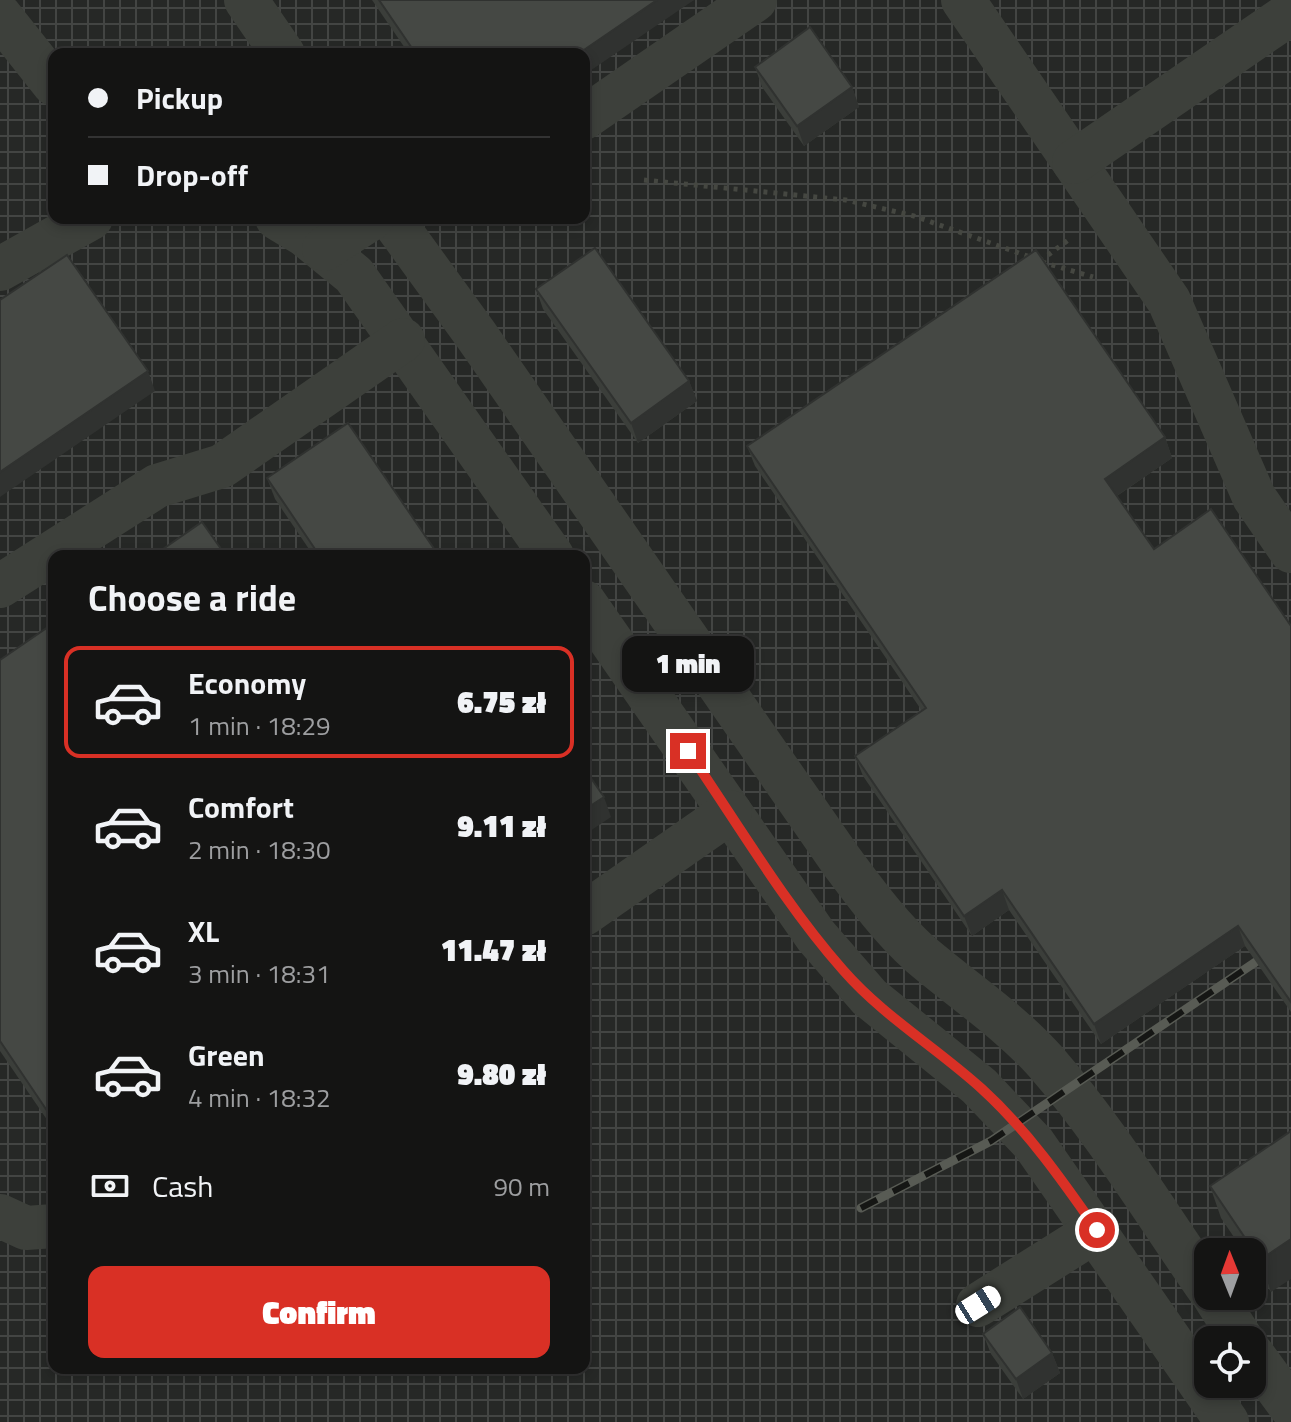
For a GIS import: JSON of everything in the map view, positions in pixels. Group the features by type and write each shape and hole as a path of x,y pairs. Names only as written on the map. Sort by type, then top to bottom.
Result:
{"lane":[{"path":"246,0 279,48"},
{"path":"590,114 755,0"},
{"path":"963,0 1169,301 1254,497 1291,551"},
{"path":"1074,162 1291,13"},
{"path":"0,16 48,76"},
{"path":"0,269 80,224"},
{"path":"286,224 324,249 354,275 403,340 548,550"},
{"path":"324,249 363,224"},
{"path":"395,224 858,883 918,952 1017,1032 1044,1060 1109,1144 1222,1316"},
{"path":"57,550 157,486 222,466 403,340"},
{"path":"0,586 48,555"},
{"path":"590,611 843,971 869,997 1001,1107 1051,1166 1097,1230 1206,1401"},
{"path":"590,910 730,812"},
{"path":"0,1216 26,1228 48,1226"},
{"path":"978,1305 1097,1230"},
{"path":"1266,1373 1291,1407"},
{"path":"1284,1422 1291,1418"}],"path":[{"path":"644,180 846,200 944,225 1100,280"},
{"path":"1040,261 1084,230"}],"shaded area":[{"path":"0,0 1291,0 1291,1422 0,1422"}],"building":[{"path":"379,0 657,0 587,48 412,48"},
{"path":"810,27 852,87 797,126 755,67"},
{"path":"595,248 689,381 631,423 536,289"},
{"path":"1036,250 1165,437 1105,479 1154,549 1211,509 1291,626 1291,1002 1238,926 1094,1024 1002,890 964,916 855,756 926,708 747,446"},
{"path":"67,255 148,371 0,472 0,300"},
{"path":"348,423 435,550 316,550 267,478"},
{"path":"202,522 222,550 162,550"},
{"path":"48,627 48,1112 0,1041 0,660"},
{"path":"590,777 604,797 590,806"},
{"path":"1291,1131 1291,1239 1266,1256 1266,1238 1245,1238 1210,1186"},
{"path":"1020,1307 1052,1353 1016,1379 983,1334"}],"railway":[{"path":"861,1208 991,1141 1291,938"}],"route":[{"path":"688,751 790,901 843,971 869,997 1001,1107 1060,1177 1097,1230"}]}
